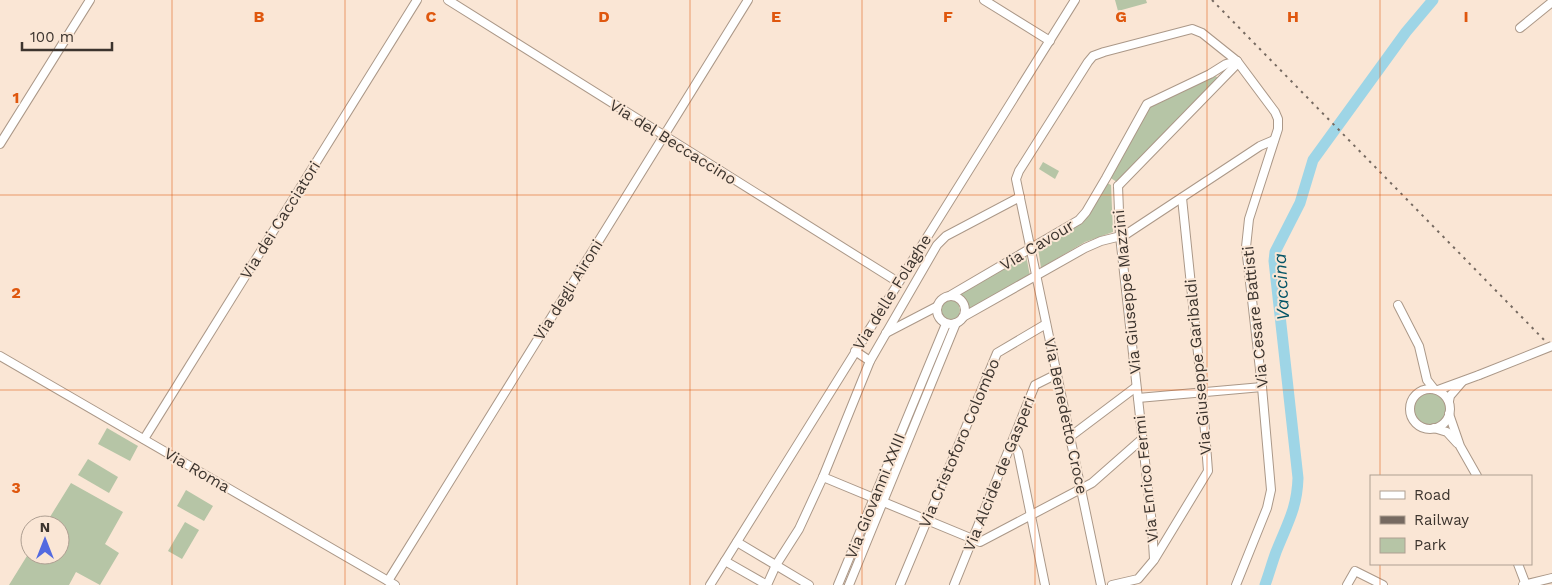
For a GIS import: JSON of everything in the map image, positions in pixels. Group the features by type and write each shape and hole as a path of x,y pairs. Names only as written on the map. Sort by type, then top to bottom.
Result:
{"street":[{"path":"0,144 90,0"},
{"name":"Via dei Cacciatori","path":"144,439 417,0"},
{"name":"Via del Beccaccino","path":"448,0 898,282"},
{"name":"Via degli Aironi","path":"391,583 748,0"},
{"path":"984,0 1050,41"},
{"name":"Via delle Folaghe","path":"710,585 1075,0"},
{"path":"1520,28 1552,2"},
{"name":"Via Cesare Battisti","path":"1020,197 1016,182 1018,174 1088,62 1093,56 1104,52 1192,28 1202,33 1237,60 1277,114 1278,126 1249,219 1246,242 1262,387 1271,484 1270,496 1236,585"},
{"path":"1106,178 1118,186 1235,66 1237,60"},
{"name":"Via Cavour","path":"951,295 1079,220 1086,212 1148,103 1237,60"},
{"path":"936,307 939,319 946,324 956,323 1090,245 1125,235 1260,146 1274,140"},
{"name":"Via Giuseppe Mazzini","path":"1118,186 1120,236 1138,398"},
{"path":"725,561 767,585 776,565 799,529 823,477 870,361 940,241 1020,197"},
{"name":"Via Benedetto Croce","path":"1020,197 1101,585"},
{"name":"Via Giuseppe Garibaldi","path":"1112,585 1138,579 1154,560 1208,471 1202,392 1182,198"},
{"path":"886,333 936,307 943,297 951,295 964,303 964,317"},
{"path":"1398,305 1419,346 1427,380 1449,401"},
{"name":"Via Giovanni XXIII","path":"849,585 956,323"},
{"name":"Via Giovanni XXIII","path":"838,585 946,324"},
{"name":"Via Cristoforo Colombo","path":"900,585 997,353 1046,324"},
{"path":"1460,446 1447,432 1419,425 1412,416 1411,406 1415,396 1429,389 1436,390 1462,382 1552,346"},
{"path":"855,352 870,361"},
{"name":"Via Roma","path":"0,356 391,583"},
{"path":"1420,392 1423,368"},
{"name":"Via Alcide de Gasperi","path":"954,585 1035,385 1057,374"},
{"path":"1462,382 1450,396 1449,414 1460,446 1476,475"},
{"path":"1071,436 1136,387"},
{"path":"1138,398 1262,387"},
{"name":"Via Enrico Fermi","path":"1138,398 1152,524 1154,560"},
{"path":"911,408 920,412"},
{"path":"1434,428 1441,426 1449,414"},
{"path":"823,477 980,542 1081,488 1092,484 1142,439"},
{"path":"1012,443 1018,452 1045,585"},
{"path":"737,542 809,585"},
{"path":"1518,565 1525,585 1552,578"},
{"path":"1347,585 1354,571 1383,585"}],"green space":[{"path":"1115,0 1146,0 1147,3 1118,11"},
{"path":"1213,75 1218,80 1117,182 1109,177 1147,107"},
{"path":"1043,162 1059,171 1055,179 1039,169"},
{"path":"1107,183 1111,185 1113,232 1085,242 1041,268 1038,248 1076,226"},
{"path":"1026,255 1030,276 968,311 966,301 958,295"},
{"path":"950,300 957,303 960,310 957,317 950,320 943,317 940,310 943,303"},
{"path":"1430,393 1436,394 1441,398 1445,403 1445,415 1441,420 1436,424 1430,425 1424,424 1419,420 1415,415 1414,409 1415,403 1419,398 1424,394"},
{"path":"107,428 138,446 130,461 98,444"},
{"path":"88,459 118,477 109,493 78,475"},
{"path":"71,483 123,512 105,544 119,553 100,585 76,572 69,585 9,585 21,565 70,565 70,515 51,515"},
{"path":"186,490 213,506 204,521 177,506"},
{"path":"185,522 199,530 182,559 168,551"}],"waterway":[{"name":"Vaccina","path":"1265,585 1294,508 1298,478 1274,261 1275,252 1300,203 1313,160 1406,32 1433,0"}],"railway":[{"path":"1212,0 1552,348"}]}
